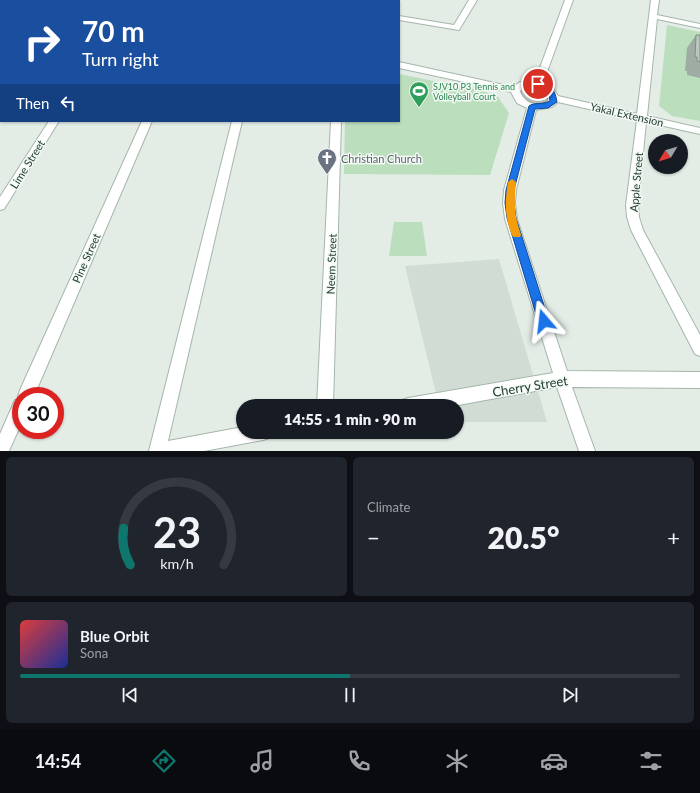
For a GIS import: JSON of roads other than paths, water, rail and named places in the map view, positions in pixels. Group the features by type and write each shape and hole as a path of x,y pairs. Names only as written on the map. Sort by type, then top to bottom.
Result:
{"street":[{"path":"400,18 456,28 473,0"},
{"path":"538,84 569,0"},
{"name":"Apple Street","path":"655,0 632,206 633,217 637,230 700,349"},
{"path":"653,16 700,26"},
{"path":"400,65 514,90 523,84 538,84 546,87 552,92 554,102 545,106 532,106 518,100 514,90"},
{"name":"Yakal Extension","path":"554,98 700,131"},
{"path":"532,106 510,190 509,203 511,218 562,379 587,451"},
{"name":"Lime Street","path":"0,206 53,122"},
{"name":"Pine Street","path":"30,387 147,122"},
{"path":"236,437 158,451 237,122"},
{"name":"Neem Street","path":"325,399 336,122"},
{"name":"Cherry Street","path":"448,399 562,379 700,380"},
{"path":"1,451 12,426"}],"place":[{"name":"SJV10 P3 Tennis and Volleyball Court","path":"419,108"},
{"name":"Christian Church","path":"327,175"}]}
